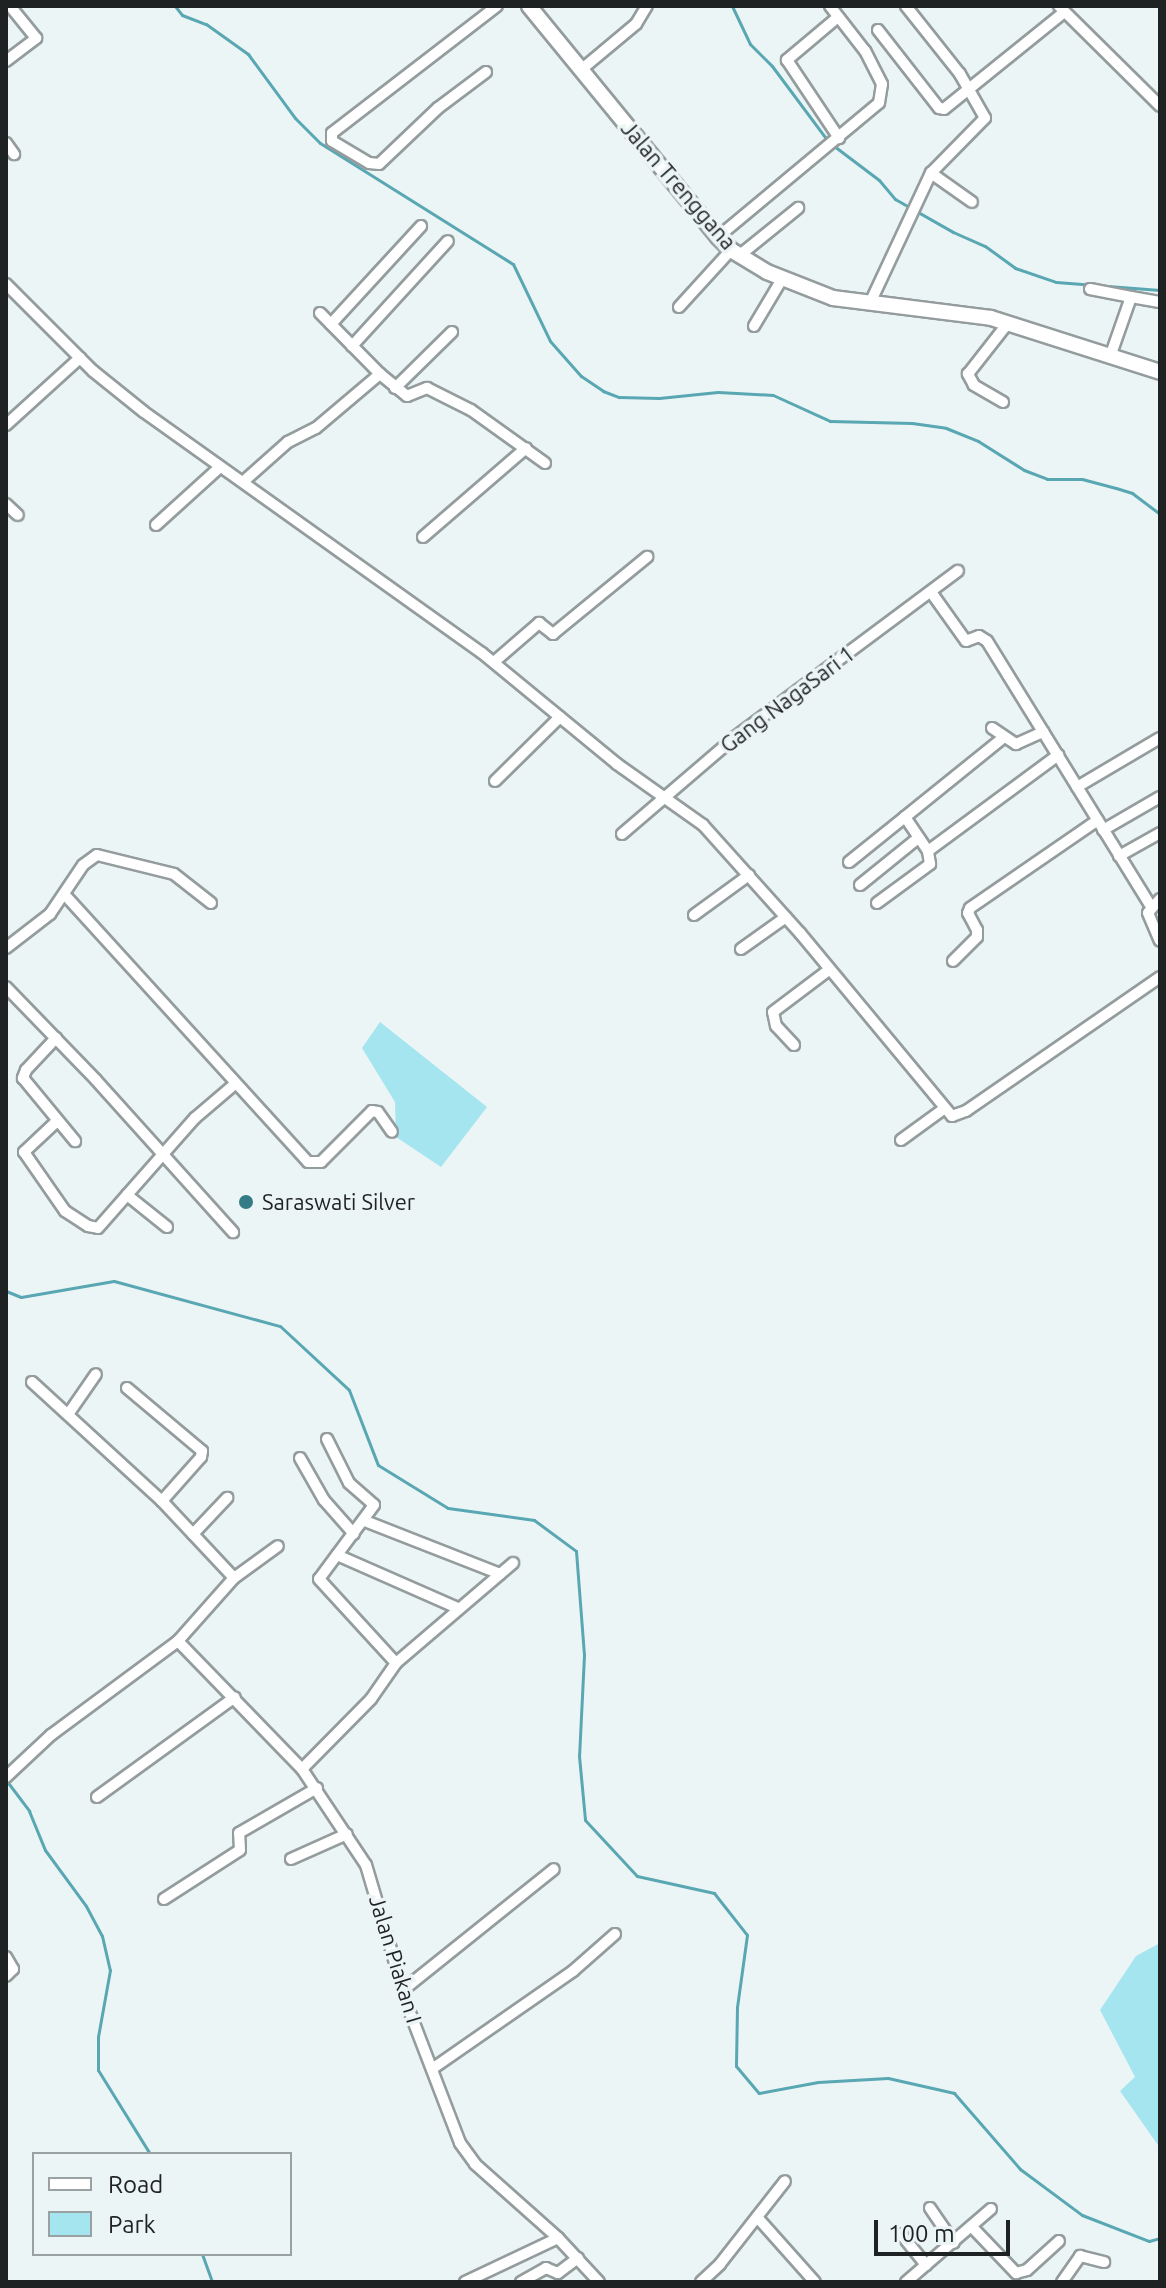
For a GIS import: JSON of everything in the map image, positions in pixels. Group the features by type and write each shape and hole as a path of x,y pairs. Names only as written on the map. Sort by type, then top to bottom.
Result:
{"main road":[{"name":"Jalan Trenggana","path":"529,6 718,237 736,252 782,279 833,298 961,312 1008,323 1160,372"}],"street":[{"path":"6,61 36,38 10,6"},
{"path":"486,72 438,108 379,164 369,163 332,141 332,133 343,124 497,6"},
{"path":"582,69 636,24 647,6"},
{"path":"718,237 876,108 883,90 865,51 830,6"},
{"path":"870,303 931,173 985,118 969,89 906,6"},
{"path":"878,30 939,108 944,109 1061,9 1160,106"},
{"path":"838,17 787,60 839,138"},
{"path":"6,143 14,154"},
{"path":"931,173 972,202"},
{"path":"679,307 736,252 798,208"},
{"path":"331,324 421,226"},
{"path":"352,346 448,241"},
{"path":"754,326 782,279"},
{"path":"6,284 80,358 144,412 494,662 617,764 665,795 703,825 786,917 952,1116 966,1111 1160,977"},
{"path":"1090,289 1160,302"},
{"path":"1110,357 1131,297"},
{"path":"320,313 395,388 407,396 427,388 471,410 545,463"},
{"path":"1003,402 974,385 968,374 1008,323"},
{"path":"395,388 452,332"},
{"path":"6,424 80,358"},
{"path":"244,481 288,442 316,428 380,374"},
{"path":"423,537 526,448"},
{"path":"156,525 220,467"},
{"path":"6,504 18,515"},
{"path":"494,662 539,623 553,634 647,557"},
{"name":"Gang NagaSari 1","path":"622,834 735,737 958,571"},
{"path":"931,592 966,641 979,636 987,641 1119,856 1156,903 1149,916 1160,941"},
{"path":"495,781 560,717"},
{"path":"992,728 1016,744 1041,728"},
{"path":"849,862 1003,738"},
{"path":"1077,787 1160,738"},
{"path":"928,851 1058,755"},
{"path":"953,961 977,937 977,930 968,913 970,908 1100,825 1160,797"},
{"path":"877,903 930,864 928,851 905,817"},
{"path":"1119,856 1160,833"},
{"path":"860,885 918,838"},
{"path":"6,948 50,914 83,865 102,855 174,874 211,903"},
{"path":"694,915 749,875"},
{"path":"65,895 311,1164 321,1162 372,1111 378,1112 392,1132"},
{"path":"741,949 786,917"},
{"path":"794,1045 776,1026 773,1012 830,969"},
{"path":"6,987 233,1232"},
{"path":"56,1038 26,1070 23,1078 56,1122 75,1141"},
{"path":"56,1122 24,1152 65,1211 88,1226 98,1228 162,1153 235,1084"},
{"path":"901,1140 945,1108"},
{"path":"127,1195 167,1227"},
{"path":"69,1413 96,1374"},
{"path":"32,1382 162,1501 234,1578"},
{"path":"127,1388 202,1451 201,1457 162,1501"},
{"path":"327,1439 349,1483 373,1501 365,1521 320,1575 319,1581 396,1663"},
{"path":"300,1458 324,1500 354,1534"},
{"path":"193,1534 227,1498"},
{"path":"365,1521 500,1574"},
{"path":"6,1777 51,1735 178,1641 234,1578 278,1546"},
{"path":"337,1555 458,1608"},
{"path":"302,1769 371,1699 396,1663 513,1563"},
{"name":"Jalan Piakan I","path":"178,1641 302,1769 370,1872 403,1990 460,2143 475,2164 558,2238 599,2282"},
{"path":"97,1797 235,1697"},
{"path":"164,1899 240,1850 239,1833 317,1788"},
{"path":"291,1859 347,1834"},
{"path":"403,1990 554,1869"},
{"path":"432,2069 573,1971 615,1934"},
{"path":"6,1957 13,1969 6,1976"},
{"path":"701,2282 720,2264 785,2181"},
{"path":"930,2208 954,2243"},
{"path":"906,2282 991,2209"},
{"path":"757,2217 815,2282"},
{"path":"972,2227 1016,2273 1027,2270 1059,2241"},
{"path":"901,2234 926,2265"},
{"path":"465,2282 558,2238"},
{"path":"1062,2282 1080,2256 1104,2262"},
{"path":"521,2282 549,2267 558,2273 578,2258"}],"green space":[{"path":"380,1022 487,1107 441,1167 396,1137 395,1102 362,1048"},
{"path":"1160,1943 1160,2148 1120,2091 1135,2077 1100,2010 1136,1956"}],"waterway":[{"path":"175,6 182,15 206,24 248,54 295,118 320,143 513,264 550,341 581,376 603,391 619,397 659,398 718,392 773,395 830,421 912,423 946,428 978,441 1024,470 1047,479 1082,479 1132,493 1160,514"},
{"path":"732,6 750,44 772,66 828,141"},
{"path":"834,146 879,180 895,199 953,232 985,246 1015,268 1056,282 1160,290"},
{"path":"6,1291 21,1297 114,1281 280,1326 349,1390 378,1465 448,1508 534,1520 576,1551 584,1655 579,1756 585,1820 637,1876 714,1893 747,1935 737,2007 736,2066 759,2093 818,2082 888,2078 954,2093 1020,2169 1082,2215 1149,2241 1160,2238"},
{"path":"6,1780 29,1811 45,1850 86,1906 102,1936 110,1970 98,2037 98,2070 149,2152"},
{"path":"203,2256 212,2282"}],"place":[{"name":"Saraswati Silver","path":"246,1202"}]}
